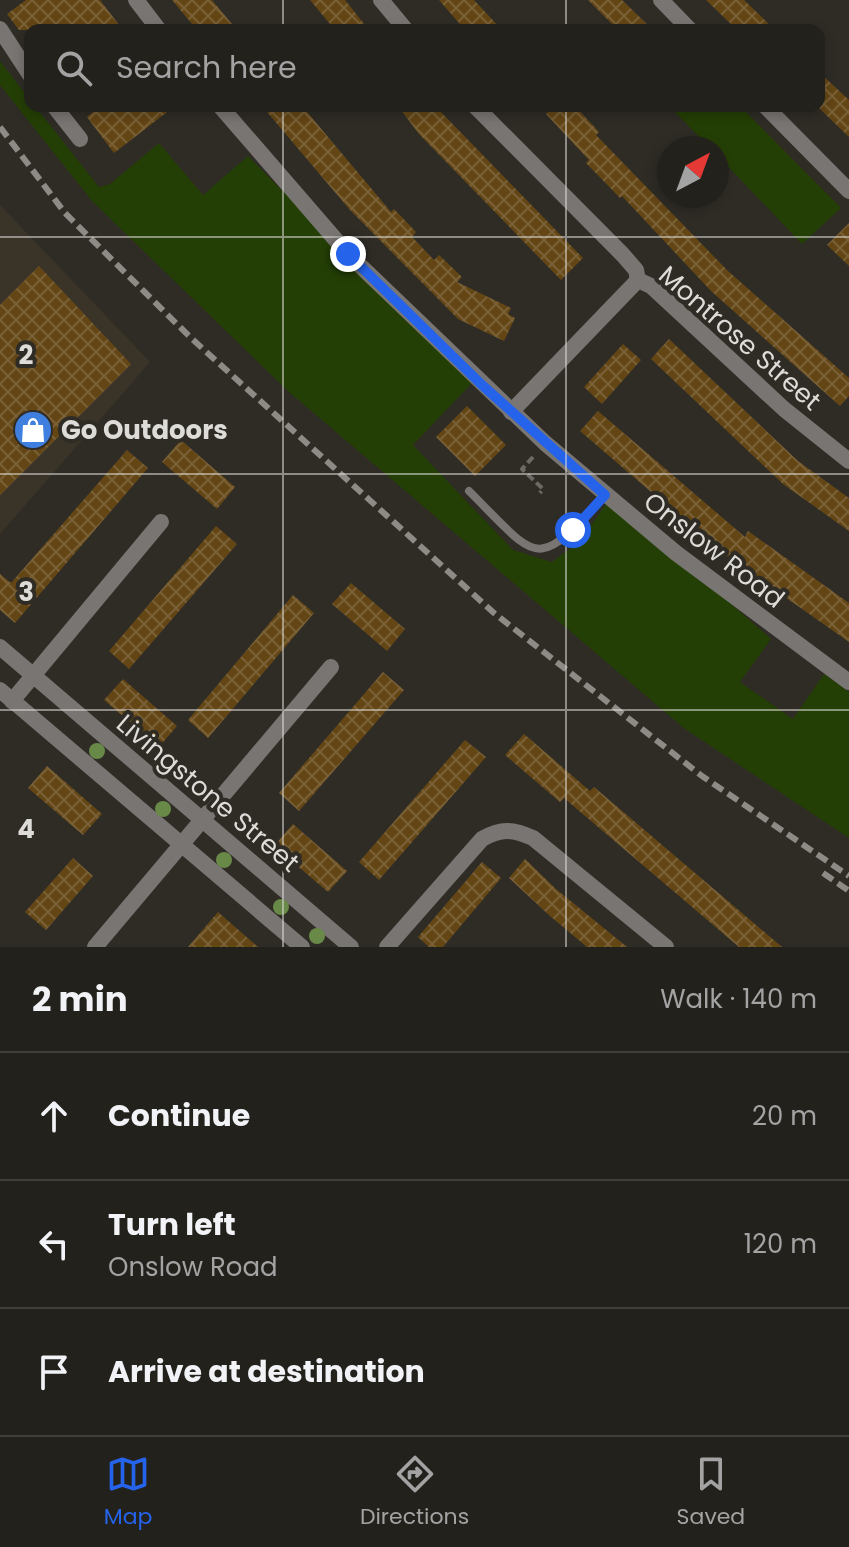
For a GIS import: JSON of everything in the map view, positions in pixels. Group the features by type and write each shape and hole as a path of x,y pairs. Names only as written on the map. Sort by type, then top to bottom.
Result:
{"street":[{"path":"136,0 154,24"},
{"path":"381,0 401,24"},
{"path":"661,0 684,24"},
{"path":"0,29 24,66"},
{"path":"59,112 80,139"},
{"name":"Onslow Road","path":"225,112 348,254 511,412 605,495 738,602 849,682"},
{"name":"Montrose Street","path":"481,112 623,255 636,270 638,280 651,286 784,409 849,461"},
{"path":"771,112 849,191"},
{"path":"511,412 638,280"},
{"path":"161,522 33,675 6,696 302,947"},
{"name":"Livingstone Street","path":"0,647 351,947"},
{"path":"95,947 331,667"},
{"path":"387,947 482,839 498,830 518,831 533,838 666,947"}],"lane":[{"path":"469,491 527,547 540,550 550,549 573,530 605,495"}],"path":[{"path":"540,493 543,489 522,469 545,443"}],"shaded area":[{"name":"Go Outdoors","path":"0,205 150,362 0,534"}],"green space":[{"path":"0,61 24,92 24,112 40,112 99,187 110,184 159,143 203,195 248,156 472,383 413,445 513,550 552,562 580,541 610,498 771,639 740,682 793,719 824,674 849,692 849,838 685,729 289,392 92,201 0,85"},
{"path":"675,112 746,112 841,208 802,244 729,168 729,136 698,136"}],"building":[{"path":"26,0 100,0 118,24 24,24 24,30 19,30 7,14"},
{"path":"172,0 212,0 232,24 192,24"},
{"path":"310,0 345,0 364,24 330,24"},
{"path":"439,0 474,0 496,24 460,24"},
{"path":"588,0 622,0 647,24 612,24"},
{"path":"706,0 744,0 769,24 731,24"},
{"path":"825,78 849,100 849,137 823,112"},
{"path":"93,112 167,112 114,153 87,117"},
{"path":"267,112 307,112 391,212 394,209 416,232 412,237 434,260 439,255 462,277 457,282 511,308 508,314 515,318 504,341 458,319 350,210"},
{"path":"402,112 441,112 583,258 561,280 419,134"},
{"path":"548,112 581,112 599,132 596,135 657,198 657,208 667,208 728,271 849,378 849,396 840,406 711,291 622,196 620,198 586,163 589,160 546,114"},
{"path":"849,223 849,266 827,245"},
{"name":"Go Outdoors","path":"39,266 131,364 0,495 0,305"},
{"path":"669,339 798,461 849,498 849,531 783,484 651,359"},
{"path":"623,344 641,360 602,404 584,387"},
{"path":"467,406 506,445 475,476 436,437"},
{"path":"598,411 745,537 748,531 849,603 849,642 720,551 580,431"},
{"path":"181,440 235,487 217,509 162,462"},
{"path":"127,450 148,468 15,623 0,610 0,574 11,583"},
{"path":"216,526 237,544 129,669 109,651"},
{"path":"351,583 405,629 387,651 332,604"},
{"path":"293,595 314,613 208,738 188,720"},
{"path":"383,672 404,690 299,811 279,793"},
{"path":"123,679 177,726 159,747 104,700"},
{"path":"524,734 590,791 594,787 782,947 739,947 564,798 560,802 505,755"},
{"path":"465,740 486,757 379,880 359,862"},
{"path":"47,766 102,814 83,835 28,788"},
{"path":"293,824 347,871 328,892 274,846"},
{"path":"73,858 93,876 46,930 25,912"},
{"path":"525,859 556,889 627,947 587,947 550,916 509,878"},
{"path":"482,862 501,878 443,947 429,947 418,937"},
{"path":"218,912 258,947 188,947"}],"railway":[{"path":"0,127 65,213 191,338 494,613 702,776 849,876"},
{"path":"823,873 849,891"}],"place":[{"name":"Go Outdoors","path":"33,430"}],"route":[{"path":"348,254 482,385 605,495 573,530"}]}
